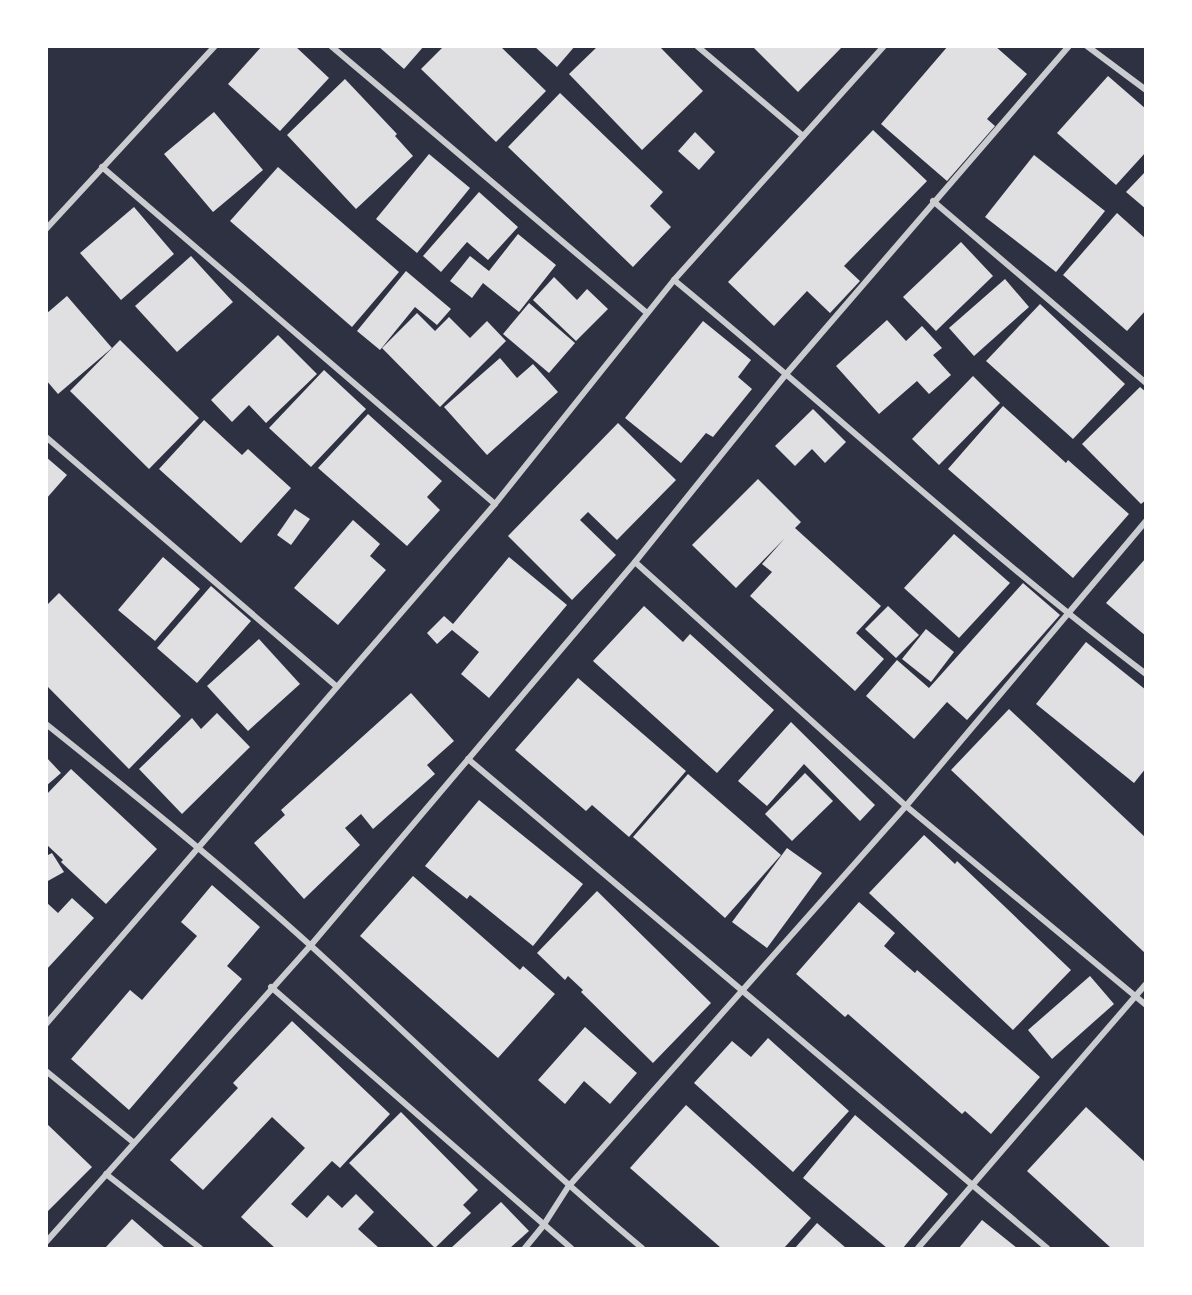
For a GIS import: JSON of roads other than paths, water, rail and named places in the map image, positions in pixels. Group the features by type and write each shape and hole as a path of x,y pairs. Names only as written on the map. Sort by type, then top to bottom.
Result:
{"street":[{"path":"46,229 215,46"},
{"path":"331,46 647,313"},
{"path":"697,46 803,136"},
{"path":"46,1024 495,504 674,280 884,46"},
{"path":"46,1242 310,945 635,562 787,373 1069,46"},
{"path":"1087,46 1146,90"},
{"path":"102,167 495,504"},
{"path":"933,201 1146,383"},
{"path":"674,280 787,373 1066,613 1146,674"},
{"path":"46,437 336,686"},
{"path":"525,1248 543,1226 568,1187 906,806 1066,613 1146,521"},
{"path":"635,562 906,806 1146,1005"},
{"path":"46,724 198,846 310,945 568,1187 642,1248"},
{"path":"468,759 1047,1248"},
{"path":"918,1248 1146,984"},
{"path":"271,987 571,1248"},
{"path":"46,1071 133,1142"},
{"path":"106,1174 200,1248"}]}
